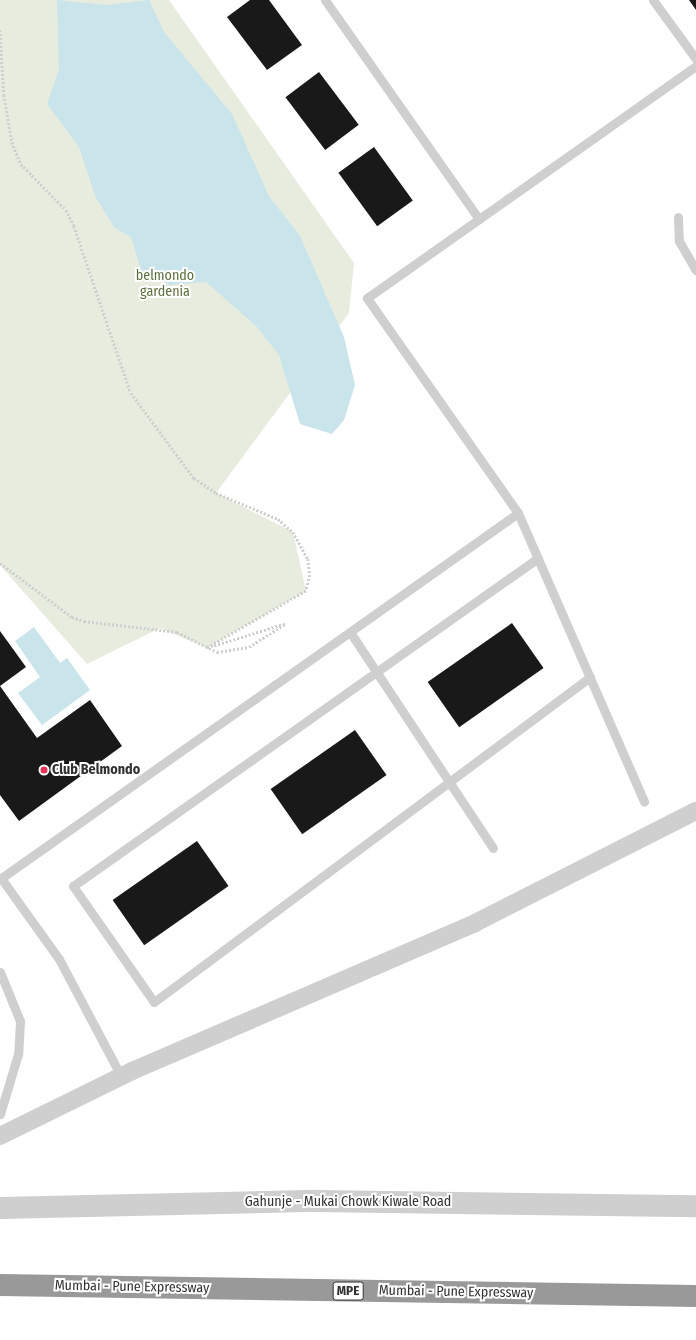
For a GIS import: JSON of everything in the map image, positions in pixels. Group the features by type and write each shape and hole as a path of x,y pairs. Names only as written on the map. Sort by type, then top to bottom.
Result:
{"highway":[{"name":"Mumbai - Pune Expressway","path":"0,1285 696,1296"}],"street":[{"path":"0,1136 121,1076 475,923 696,811"},
{"name":"Gahunje - Mukai Chowk Kiwale Road","path":"0,1208 316,1201 696,1206"}],"lane":[{"path":"325,0 479,219"},
{"path":"653,0 696,59"},
{"path":"644,802 518,513 367,298 696,66"},
{"path":"678,217 679,241 696,271"},
{"path":"121,1076 59,958 1,879 518,513"},
{"path":"538,558 73,886 154,1002 590,677"},
{"path":"350,632 493,848"},
{"path":"0,972 20,1021 18,1054 0,1114"}],"path":[{"path":"0,30 4,95 12,142 21,164 66,210 74,226 131,393 194,478 216,493 278,519 293,532 308,559 310,575 306,591 207,648"},
{"path":"0,562 72,616 84,621 160,628 177,632 207,648 231,652 249,647 285,624 207,648"}],"green space":[{"name":"belmondo gardenia","path":"0,0 169,0 354,263 349,313 216,493 293,532 306,591 207,648 160,628 87,664 0,565"}],"water":[{"path":"57,0 106,5 149,0 164,32 232,114 269,196 300,236 344,337 355,385 344,420 332,434 300,424 279,355 257,327 206,282 170,285 141,270 131,237 115,228 96,198 79,147 47,104 59,69"},
{"path":"34,627 60,663 67,658 90,690 42,725 18,693 40,677 15,641"}],"building":[{"path":"250,0 269,0 302,45 267,70 227,17"},
{"path":"689,0 696,0 696,10"},
{"path":"319,72 359,125 325,150 285,97"},
{"path":"374,147 413,200 377,226 338,173"},
{"path":"512,623 544,668 459,727 428,682"},
{"path":"0,631 26,667 0,686"},
{"name":"Club Belmondo","path":"0,686 37,738 90,700 122,746 19,821 0,795"},
{"path":"355,730 387,775 302,834 271,789"},
{"path":"197,841 229,886 144,945 113,900"}],"place":[{"name":"Club Belmondo","path":"44,770"}]}
